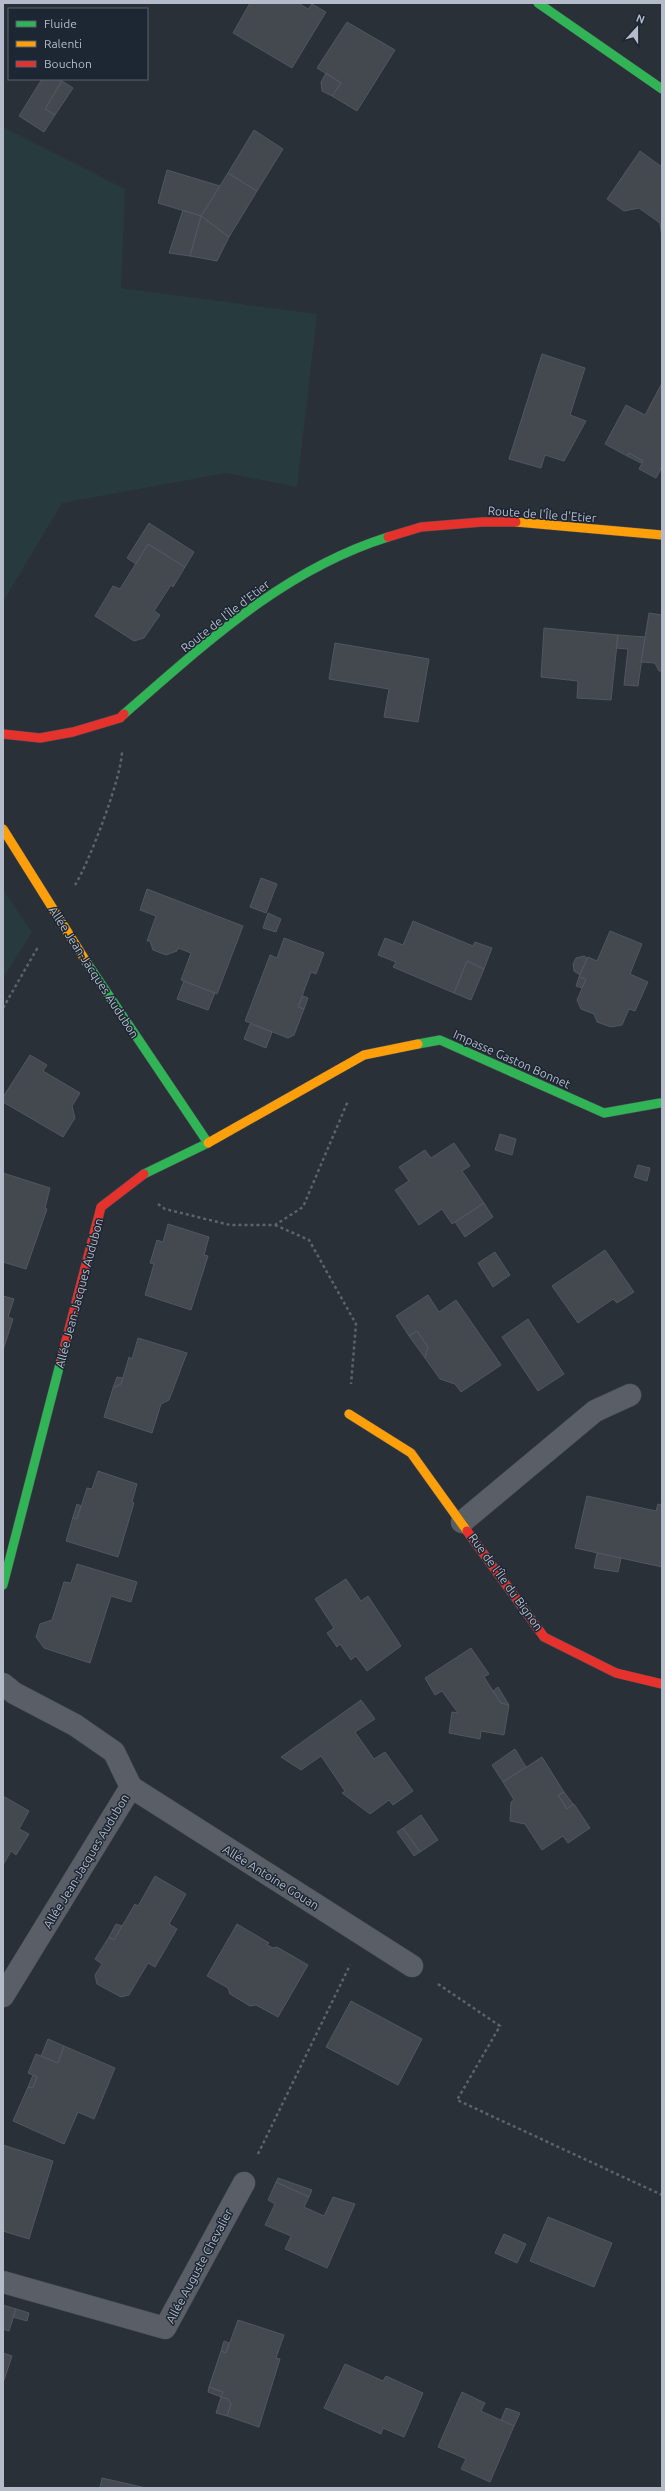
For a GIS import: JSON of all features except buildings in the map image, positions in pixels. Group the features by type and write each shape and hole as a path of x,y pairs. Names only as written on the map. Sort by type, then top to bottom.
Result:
{"street":[{"path":"538,3 662,89"},
{"name":"Route de l'Île d'Etier","path":"3,734 40,738 73,732 120,718 214,636 271,593 329,559 376,541 421,527 482,522 529,522 662,535"},
{"name":"Allée Jean-Jacques Audubon","path":"3,829 56,916 208,1143 148,1171 101,1207 3,1585"},
{"name":"Impasse Gaston Bonnet","path":"208,1143 364,1055 440,1040 604,1113 660,1103"},
{"name":"Rue de l'Île du Bignon","path":"462,1522 595,1411 630,1395"},
{"name":"Rue de l'Île du Bignon","path":"349,1414 411,1453 544,1637 616,1673 662,1684"},
{"name":"Allée Jean-Jacques Audubon","path":"3,1684 75,1725 114,1752 131,1787 3,1996"},
{"name":"Allée Antoine Gouan","path":"131,1787 412,1966"},
{"name":"Allée Auguste Chevalier","path":"3,2282 165,2328 244,2183"}],"path":[{"path":"3,1008 82,873 107,808 122,756 120,718"},
{"path":"275,1225 303,1207 340,1125 364,1055"},
{"path":"131,1183 165,1208 230,1225 275,1225 309,1240 356,1324 349,1414"},
{"path":"244,2183 364,1935"},
{"path":"412,1966 500,2026 457,2100 662,2195"}],"green space":[{"path":"3,127 125,189 121,288 317,314 297,487 226,473 62,503 3,602"},
{"path":"3,890 32,932 3,978"}],"traffic: fast":[{"path":"538,3 662,89"},
{"path":"124,714 216,635 247,611 314,569 350,551 388,537"},
{"path":"87,963 208,1143 144,1174"},
{"path":"418,1044 440,1040 604,1113 660,1103"},
{"path":"3,1585 61,1360"}],"traffic: slow":[{"path":"516,522 662,535"},
{"path":"3,829 87,963"},
{"path":"208,1143 364,1055 418,1044"},
{"path":"349,1414 411,1453 467,1531"}],"traffic: jam":[{"path":"388,537 421,527 482,522 516,522"},
{"path":"3,734 40,738 73,732 120,718 124,714"},
{"path":"61,1360 101,1207 144,1174"},
{"path":"467,1531 544,1637 616,1673 662,1684"}]}
